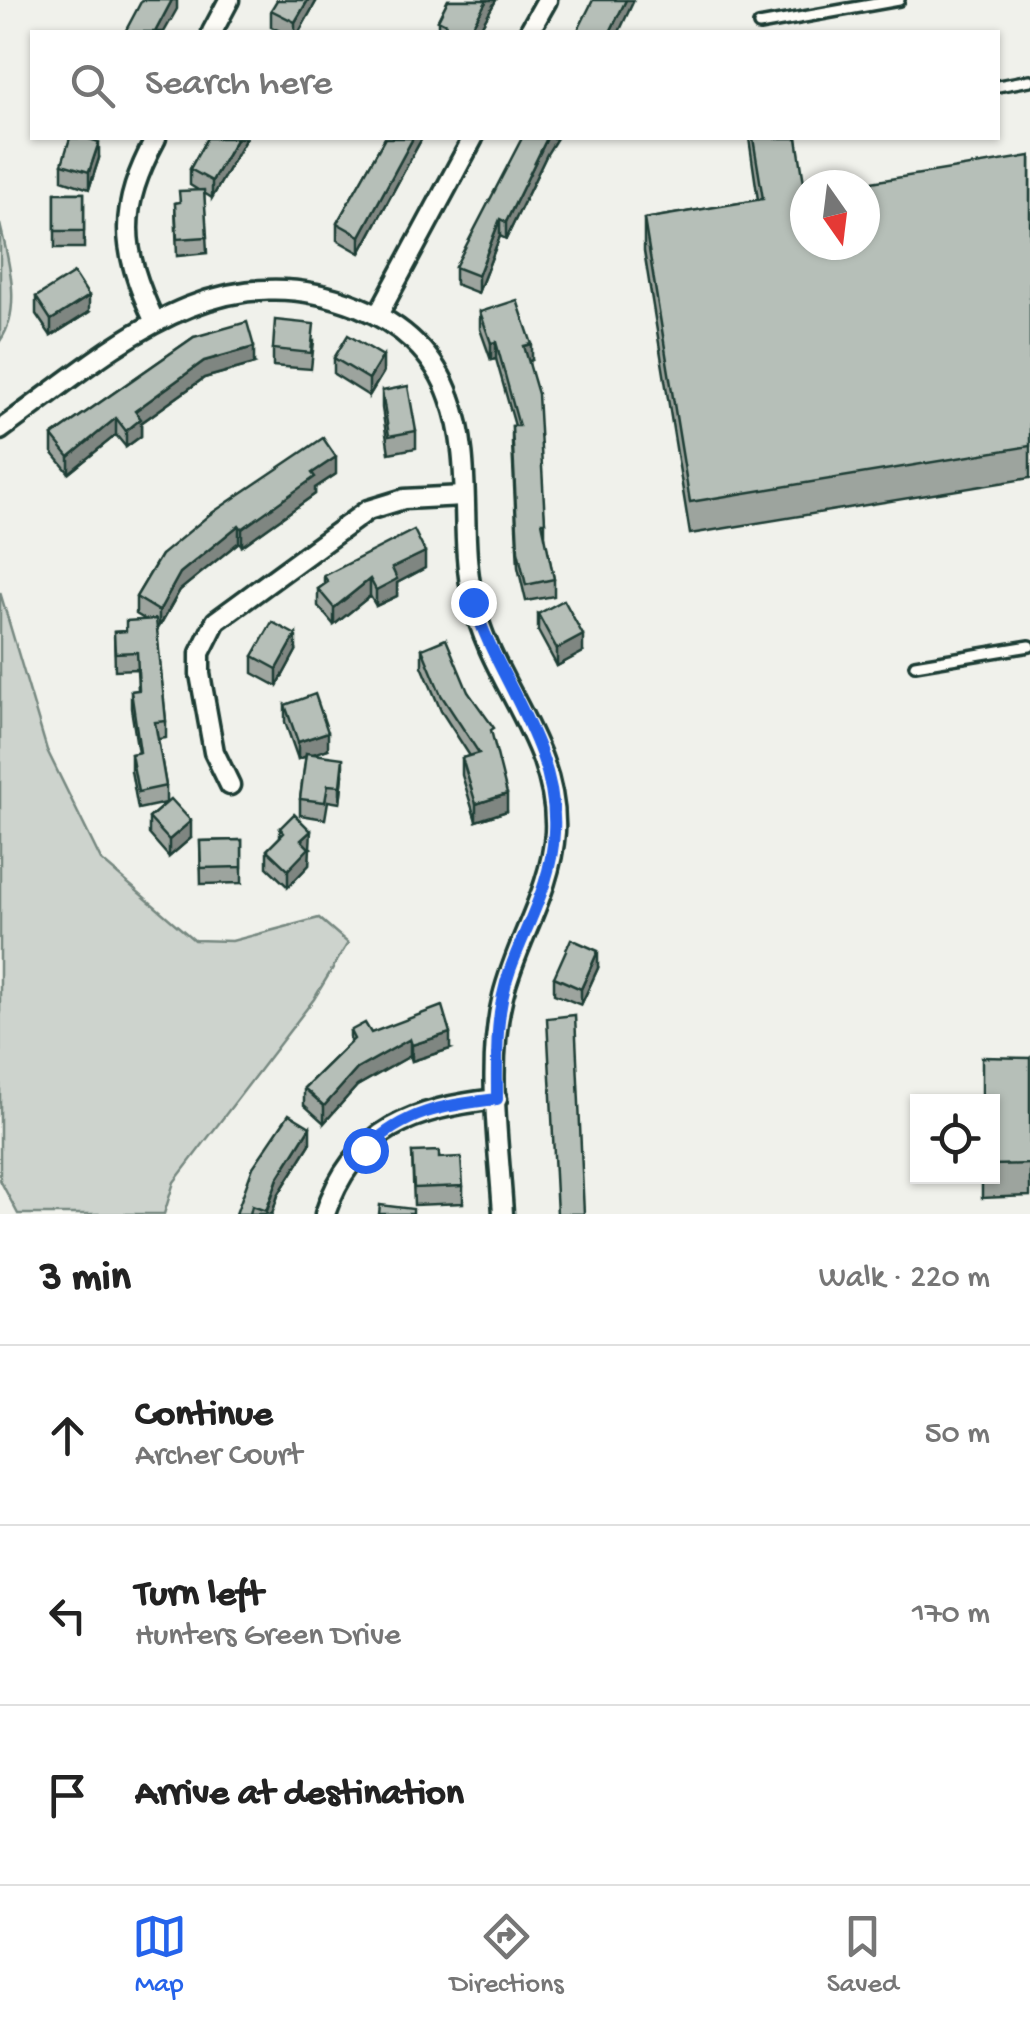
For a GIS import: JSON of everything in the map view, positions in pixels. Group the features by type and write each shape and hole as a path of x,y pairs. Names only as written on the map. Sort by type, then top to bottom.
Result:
{"street":[{"path":"213,30 229,0"},
{"path":"530,30 546,0"},
{"path":"154,320 128,257 126,222 138,172 155,140"},
{"path":"378,315 472,140"},
{"path":"0,430 154,320 227,294 264,289 333,297 378,315 403,330 440,373 459,429 473,602 484,636 535,735 552,796 554,832 544,896 502,998 497,1099 503,1214"},
{"path":"230,785 214,752 200,674 200,653 216,621 368,510 404,498 463,496"},
{"path":"325,1214 339,1183 386,1130 440,1105 497,1099"}],"lane":[{"path":"759,25 899,0"},
{"path":"1000,86 1030,80"},
{"path":"915,665 1030,646"}],"shaded area":[{"path":"0,224 12,299 7,328 0,341"},
{"path":"0,592 47,750 101,860 194,940 232,941 319,918 348,943 314,999 174,1182 164,1214 18,1214 0,1180"}],"building":[{"path":"142,0 172,0 156,30 126,30"},
{"path":"277,0 308,0 295,22 271,10"},
{"path":"448,0 487,0 470,30 442,30 446,24 438,20"},
{"path":"593,0 626,0 611,30 578,30"},
{"path":"69,140 99,142 89,172 62,164"},
{"path":"206,140 236,140 212,181 190,169"},
{"path":"384,140 412,140 360,236 337,223"},
{"path":"521,140 546,140 506,222 500,219 478,276 455,267"},
{"path":"753,140 797,140 802,170 790,170 790,260 880,260 880,181 1030,156 1030,446 690,502 644,219 763,199"},
{"path":"204,190 207,237 177,239 175,203 180,202 179,191"},
{"path":"55,193 84,193 84,231 55,231"},
{"path":"74,273 89,296 51,320 36,297"},
{"path":"517,300 532,344 524,346 538,394 542,522 554,579 526,585 518,551 512,426 519,426 496,342 491,343 480,312"},
{"path":"275,320 314,324 311,353 273,349"},
{"path":"247,322 254,347 204,361 135,411 141,419 126,431 116,418 69,457 52,436 194,337"},
{"path":"348,335 383,356 369,379 334,358"},
{"path":"408,386 416,431 389,436 382,391"},
{"path":"323,438 336,457 312,473 315,477 242,529 239,525 180,573 159,611 136,597 161,555 209,515"},
{"path":"414,530 425,552 392,568 397,579 376,590 370,579 334,608 318,589 328,582 324,576"},
{"path":"564,600 583,635 557,649 538,614"},
{"path":"156,619 166,721 155,722 166,786 138,792 131,754 140,752 131,691 139,690 137,652 115,653 114,632 126,631 126,621"},
{"path":"272,622 296,635 277,669 253,656"},
{"path":"446,639 468,692 494,728 491,730 507,794 476,804 462,758 479,753 441,695 422,649"},
{"path":"315,694 328,732 298,742 285,705"},
{"path":"306,753 343,758 340,786 328,785 325,802 300,799"},
{"path":"171,799 191,821 169,840 149,818"},
{"path":"294,814 311,831 301,840 309,848 288,870 267,850 284,833 280,828"},
{"path":"242,840 242,867 201,868 200,841"},
{"path":"571,939 598,951 581,989 554,977"},
{"path":"442,1006 450,1033 412,1045 410,1039 357,1069 324,1106 304,1088 354,1039 350,1031 365,1023 371,1033"},
{"path":"575,1015 584,1214 557,1214 547,1018"},
{"path":"982,1057 1030,1058 1030,1164 1000,1165 1000,1094 982,1094"},
{"path":"289,1114 310,1127 278,1178 266,1211 252,1206 250,1214 236,1214 253,1167"},
{"path":"439,1151 439,1158 461,1157 463,1186 414,1188 412,1152"},
{"path":"380,1205 413,1209 413,1214 379,1214"}],"route":[{"path":"365,1150 386,1130 412,1114 440,1105 497,1099 497,1027 502,998 510,969 544,896 554,832 552,796 535,735 484,636 473,602"}]}
